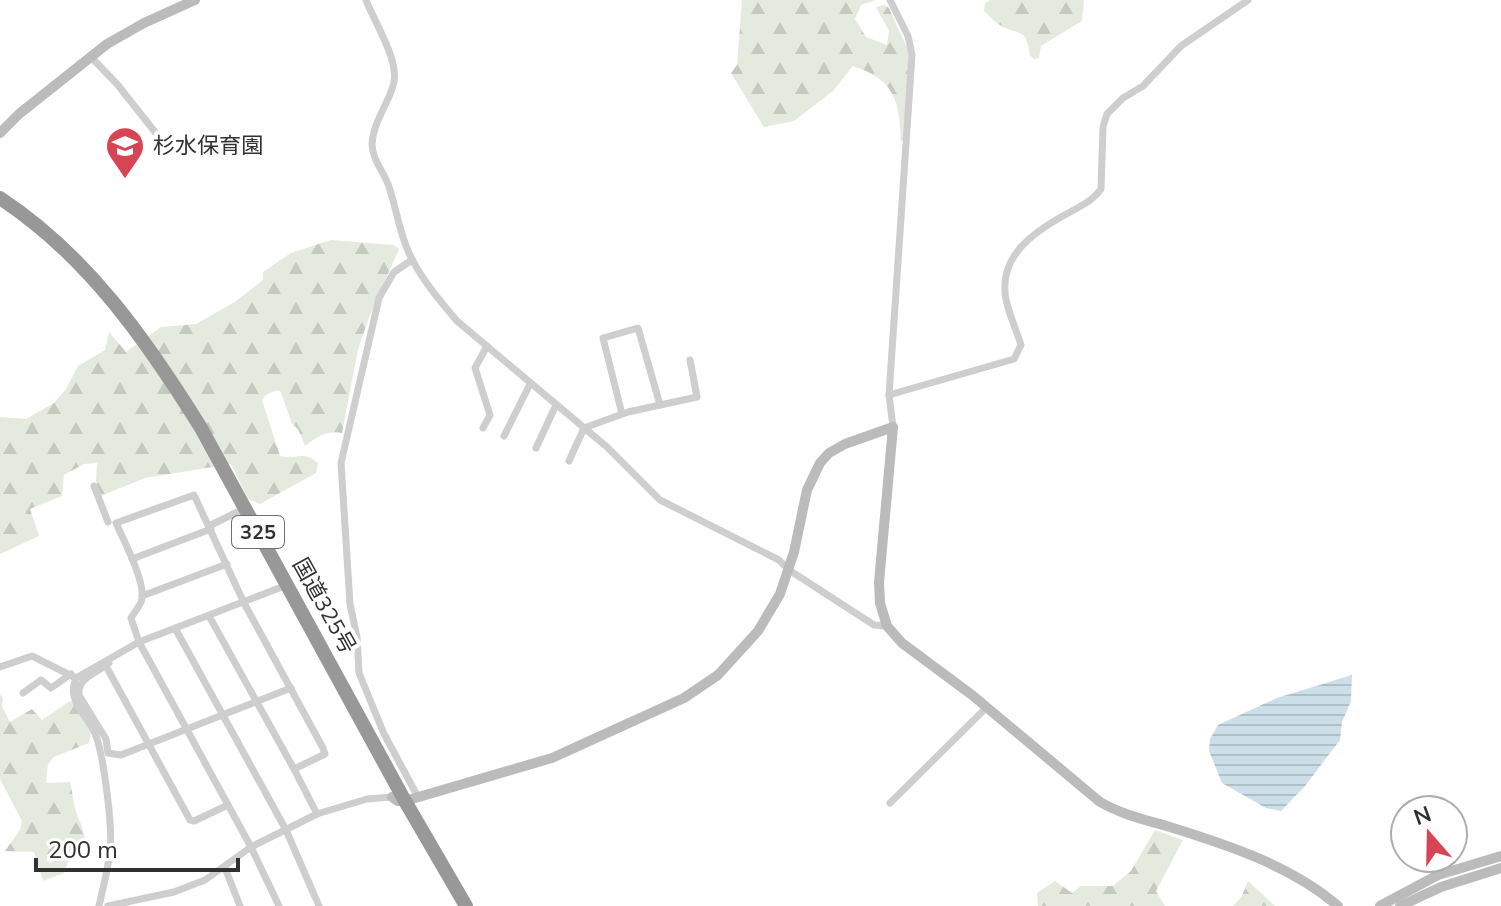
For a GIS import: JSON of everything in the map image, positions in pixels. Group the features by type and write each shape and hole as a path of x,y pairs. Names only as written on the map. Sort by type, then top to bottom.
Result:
{"highway":[{"name":"国道325号","path":"0,198 78,264 135,327 201,428 242,510"},
{"name":"国道325号","path":"0,207 67,266 119,319 158,374 242,510 466,906"},
{"name":"国道325号","path":"403,799 457,906"}],"street":[{"path":"0,133 19,114 125,33 195,0"},
{"path":"366,0 393,58 396,73 376,127 372,145 374,157 387,183 412,260 457,321 607,447 660,500 779,560 789,570 874,625 887,626"},
{"path":"890,0 908,36 912,65 889,395 893,427 879,582 880,603 887,626 902,643 1116,811 1254,857 1307,882 1338,906"},
{"path":"889,395 1014,359 1021,345 1005,295 1005,279 1017,251 1038,230 1091,199 1101,189 1103,127 1107,114 1123,98 1143,86 1181,46 1248,0"},
{"path":"91,57 117,84 170,151"},
{"path":"403,799 384,734 359,673 357,637 350,604 341,463 379,298 394,272 412,260"},
{"path":"622,414 603,338 638,328 660,405"},
{"path":"483,428 490,415 475,368 487,346"},
{"path":"569,461 584,428 622,414 697,397 690,360"},
{"path":"504,436 530,384"},
{"path":"536,448 556,405"},
{"path":"108,906 174,892 205,880 251,847 317,814 367,799 403,799 552,758 700,688 739,654 770,613 789,570 807,490 820,463 829,453 845,444 893,427"},
{"path":"94,486 107,523 132,559 143,600 131,618 139,642 251,847 279,906"},
{"path":"107,523 189,494 194,495 244,603 325,754 294,769"},
{"path":"132,559 210,528 242,510"},
{"path":"142,596 227,564"},
{"path":"23,693 41,680 51,688 139,642 285,586"},
{"path":"209,616 317,814"},
{"path":"175,628 286,830 319,906"},
{"path":"0,667 32,656 73,676"},
{"path":"113,656 106,666 82,681 78,688 79,695 106,739 108,753 121,755 291,688"},
{"path":"106,666 190,820 228,805"},
{"path":"73,676 73,699 97,737 111,832 99,906"},
{"path":"890,803 986,708"},
{"path":"1380,906 1438,875 1501,856"},
{"path":"225,868 240,906"},
{"path":"1400,906 1441,887 1501,868"}],"green space":[{"path":"742,0 876,0 861,5 855,19 866,37 887,45 889,31 876,7 885,5 889,8 909,52 904,140 901,141 899,114 892,93 878,78 853,66 833,91 794,121 764,127 731,73 737,65"},
{"path":"990,0 1084,0 1082,21 1041,46 1039,58 1034,59 1021,33 998,24 984,11 985,3"},
{"path":"331,240 393,245 399,249 358,349 342,433 322,435 305,446 298,429 292,424 281,392 277,390 262,400 280,456 308,457 318,463 316,473 260,504 248,499 231,464 145,478 101,496 96,482 97,463 84,464 64,475 62,496 30,509 39,536 0,554 0,417 26,419 54,403 66,389 78,366 105,350 109,332 126,352 161,327 196,324 235,302 263,280 263,272 291,253"},
{"path":"0,694 10,722 32,709 42,720 70,701 77,703 89,727 89,743 54,757 48,764 46,783 70,782 85,840 75,850 64,873 43,881 34,852 5,851 20,830 22,821 0,779"},
{"path":"1155,830 1183,840 1156,891 1165,906 1038,906 1037,893 1055,881 1072,893 1081,886 1113,886 1131,871"},
{"path":"1248,881 1275,906 1233,906 1242,896"}],"shaded area":[{"path":"1352,675 1351,701 1342,722 1340,740 1305,786 1281,811 1266,808 1222,783 1209,751 1210,739 1218,725 1277,698"}],"place":[{"name":"杉水保育園","path":"125,180"}]}
